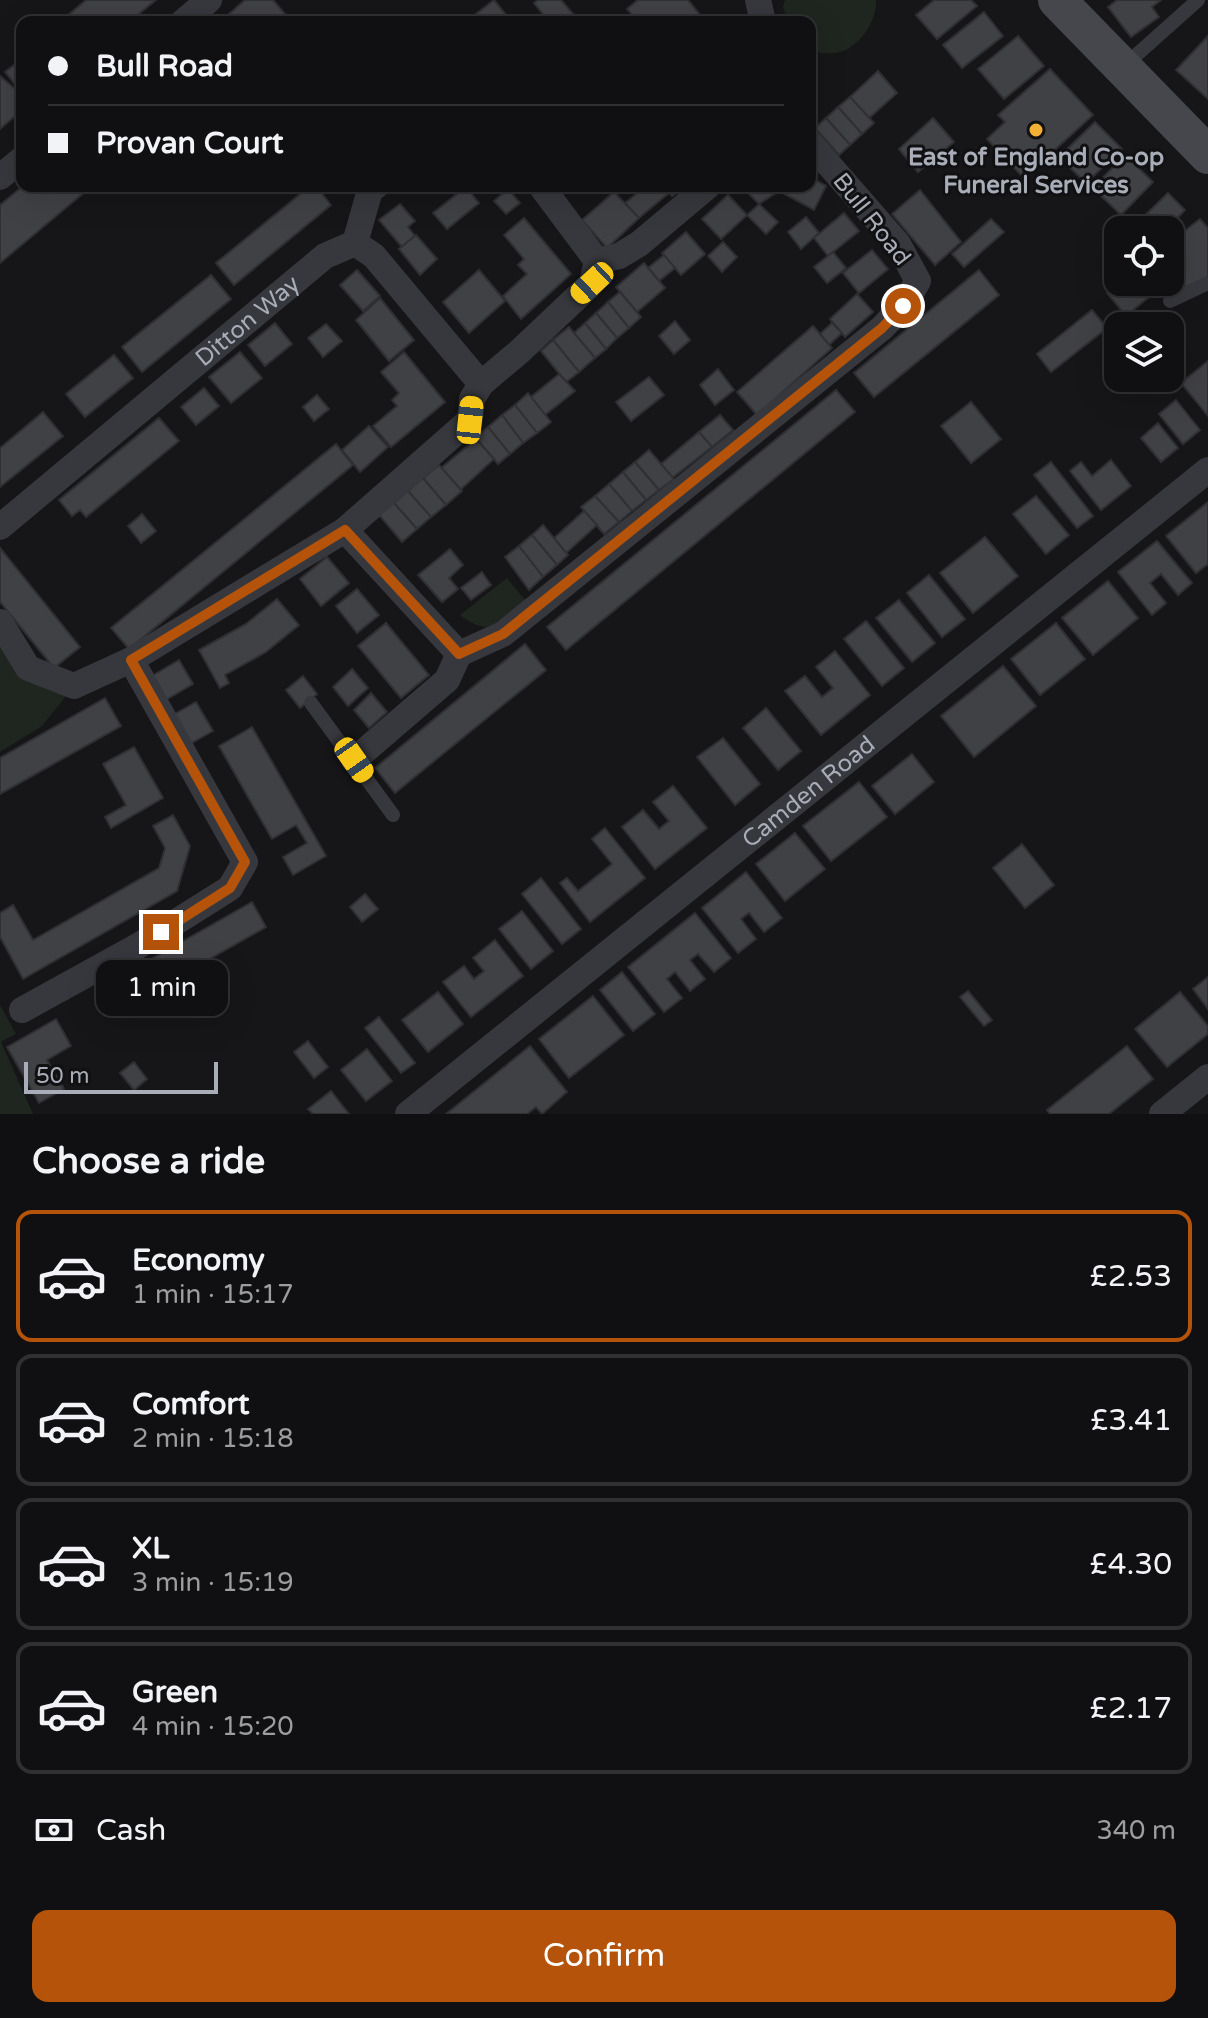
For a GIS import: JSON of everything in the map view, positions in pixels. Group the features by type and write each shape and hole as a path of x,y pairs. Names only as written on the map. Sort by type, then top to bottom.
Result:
{"street":[{"path":"190,16 209,0"},
{"path":"1057,0 1208,155"},
{"name":"Bull Road","path":"459,654 503,634 882,328 903,306 918,281 898,244 816,150"},
{"path":"0,177 16,164"},
{"path":"369,192 355,243 374,256 481,384"},
{"path":"0,622 28,668 74,686 131,660 345,530 470,420 472,399 481,384 592,283 597,261 545,192"},
{"path":"597,261 619,256 639,244 701,192"},
{"name":"Ditton Way","path":"0,527 325,256 355,243"},
{"name":"Camden Road","path":"408,1114 1208,470"},
{"path":"345,530 459,654 447,680 354,760"},
{"path":"22,1010 138,946 230,888 245,862 131,660"},
{"path":"1162,1114 1208,1077"}],"lane":[{"path":"1123,67 1198,0"},
{"path":"1170,301 1208,283"},
{"path":"311,703 393,815"}],"shaded area":[{"path":"785,0 876,0 874,16 866,32 854,45 838,53 820,53 816,49 816,16 786,16 783,7"},
{"path":"507,578 526,601 509,615 487,627 460,615"},
{"path":"0,622 28,668 74,686 42,726 0,752"},
{"path":"0,1005 16,1034 1,1042 33,1114 0,1114"}],"building":[{"path":"86,0 156,0 136,16 67,16"},
{"path":"245,0 273,0 287,16 227,16"},
{"path":"494,0 507,16 478,16 476,14"},
{"path":"538,0 561,0 575,16 544,16 534,3"},
{"path":"638,0 688,0 701,16 633,16 627,9"},
{"path":"934,0 971,0 977,6 937,39 916,15"},
{"path":"1117,0 1161,0 1152,7 1159,17 1131,37 1108,7"},
{"path":"984,12 1003,36 962,68 943,45"},
{"path":"1018,36 1044,66 1004,99 978,69"},
{"path":"1208,36 1208,99 1176,70"},
{"path":"16,64 16,86 5,72"},
{"name":"East of England Co-op Funeral Services","path":"1050,69 1093,115 1024,178 987,139 1005,122 998,115"},
{"path":"878,71 897,93 869,118 850,97"},
{"path":"0,76 16,90 16,115 0,129"},
{"path":"850,97 874,123 862,134 838,107"},
{"path":"838,107 862,134 850,145 826,118"},
{"path":"826,118 850,145 839,155 816,127"},
{"path":"933,118 954,142 918,172 899,149"},
{"path":"1095,122 1122,149 1086,183 1059,157"},
{"path":"1125,155 1153,182 1121,215 1093,188"},
{"path":"816,180 826,186 814,210 781,192 816,192"},
{"path":"920,190 961,242 935,265 892,214"},
{"path":"16,192 85,192 0,263 0,205"},
{"path":"303,192 321,192 331,205 234,285 216,263"},
{"path":"460,192 470,192 479,203 447,229 433,213"},
{"path":"504,192 511,192 520,203 506,214 494,201"},
{"path":"614,192 639,218 607,248 582,220"},
{"path":"639,192 669,193 639,218 625,203"},
{"path":"747,192 777,192 759,204"},
{"path":"1168,193 1185,210 1179,216 1144,216"},
{"path":"728,195 747,215 721,239 702,219"},
{"path":"400,204 415,221 408,227 415,236 402,247 379,220"},
{"path":"759,204 778,222 766,234 747,215"},
{"path":"844,213 859,231 828,256 814,238"},
{"path":"806,217 819,233 801,249 788,232"},
{"path":"524,218 571,274 521,319 503,296 527,274 518,265 524,259 504,235"},
{"path":"991,219 1004,232 964,267 952,254"},
{"path":"1200,219 1208,228 1208,277 1185,288 1184,287 1184,231"},
{"path":"686,232 705,254 681,275 662,253"},
{"path":"416,235 437,259 420,275 399,249"},
{"path":"723,242 737,257 722,272 708,256"},
{"path":"872,250 888,269 859,293 843,273"},
{"path":"833,252 846,268 827,283 814,267"},
{"path":"664,255 675,268 659,281 648,268"},
{"path":"644,263 665,288 637,312 616,287"},
{"path":"357,270 380,296 363,311 340,285"},
{"path":"479,270 505,301 469,333 443,302"},
{"path":"979,270 999,295 874,397 854,373"},
{"path":"211,275 231,299 142,372 122,347"},
{"path":"620,292 641,317 629,328 608,302"},
{"path":"857,294 873,312 845,337 830,319"},
{"path":"1109,296 1150,296 1131,312 1123,312"},
{"path":"380,298 414,340 389,361 356,320"},
{"path":"608,302 629,328 617,338 596,313"},
{"path":"1092,310 1104,324 1104,330 1051,372 1037,354"},
{"path":"596,313 617,338 606,349 585,323"},
{"path":"675,321 690,340 674,354 659,336"},
{"path":"275,323 292,344 265,366 248,345"},
{"path":"585,323 606,349 595,358 574,333"},
{"path":"832,323 842,333 829,345 820,334"},
{"path":"326,324 342,341 323,357 308,338"},
{"path":"813,326 832,348 757,415 737,392"},
{"path":"569,327 595,358 579,372 553,340"},
{"path":"553,340 579,372 566,382 541,351"},
{"path":"240,352 262,378 231,403 209,377"},
{"path":"404,352 445,402 391,447 373,426 397,406 392,400 399,393 381,372"},
{"path":"114,355 133,378 85,417 66,394"},
{"path":"1208,361 1208,416 1184,387 1184,381"},
{"path":"718,369 734,390 715,405 700,385"},
{"path":"559,374 575,391 545,415 531,397"},
{"path":"649,377 664,395 631,421 616,402"},
{"path":"204,388 219,406 196,425 181,407"},
{"path":"836,390 855,412 566,650 547,627"},
{"path":"528,393 551,422 537,433 515,405"},
{"path":"317,395 329,409 314,421 303,407"},
{"path":"1176,400 1200,430 1183,444 1159,414"},
{"path":"971,402 1001,439 971,463 941,426"},
{"path":"515,405 537,433 523,443 502,415"},
{"path":"43,412 63,436 0,487 0,448"},
{"path":"502,415 523,443 510,454 488,427"},
{"path":"720,415 733,430 712,447 699,432"},
{"path":"159,418 179,441 86,517 80,510 72,516 59,500"},
{"path":"1158,423 1178,448 1161,462 1141,438"},
{"path":"369,426 388,447 360,472 342,450"},
{"path":"488,427 510,454 498,464 475,437"},
{"path":"699,432 712,447 672,478 661,464"},
{"path":"476,439 494,459 460,490 441,468"},
{"path":"336,444 353,465 129,649 111,628"},
{"path":"649,450 674,479 659,490 635,462"},
{"path":"1111,460 1131,486 1101,510 1070,471 1081,462 1092,476"},
{"path":"635,462 659,490 646,500 623,472"},
{"path":"1051,462 1093,516 1077,528 1034,475"},
{"path":"439,465 462,491 446,505 423,478"},
{"path":"623,472 646,500 632,511 609,484"},
{"path":"423,478 446,505 431,517 408,491"},
{"path":"609,484 632,511 619,522 595,496"},
{"path":"408,491 431,517 417,529 394,503"},
{"path":"595,496 619,522 604,534 581,507"},
{"path":"1036,496 1069,535 1046,554 1013,514"},
{"path":"1208,502 1208,564 1196,573 1166,536"},
{"path":"394,503 417,529 402,542 379,515"},
{"path":"584,511 597,525 566,553 554,538"},
{"path":"142,514 156,531 141,543 128,526"},
{"path":"543,525 568,555 557,565 532,535"},
{"path":"532,535 557,565 543,577 519,546"},
{"path":"985,537 1018,576 973,613 940,573"},
{"path":"1157,541 1192,583 1178,595 1161,574 1150,583 1166,603 1152,615 1118,572"},
{"path":"519,546 543,577 529,590 505,557"},
{"path":"0,548 80,647 54,668 0,602"},
{"path":"450,549 463,565 449,578 458,589 442,602 418,575"},
{"path":"327,557 349,583 321,606 300,579"},
{"path":"482,572 491,585 471,600 461,588"},
{"path":"929,575 965,619 942,637 907,593"},
{"path":"1108,581 1138,618 1093,655 1062,618"},
{"path":"357,589 379,615 357,633 336,606"},
{"path":"277,599 299,625 266,652 225,675 229,683 220,688 199,650 246,624"},
{"path":"899,600 935,643 912,662 876,618"},
{"path":"866,621 904,668 882,686 844,639"},
{"path":"386,623 429,675 401,698 358,646"},
{"path":"1056,623 1085,659 1040,695 1011,659"},
{"path":"525,644 546,670 395,793 375,768"},
{"path":"835,651 870,695 821,735 785,691 805,676 822,697 833,688 816,667"},
{"path":"179,660 193,684 164,701 150,677"},
{"path":"1003,666 1036,706 974,757 941,716"},
{"path":"352,669 368,688 348,706 333,687"},
{"path":"303,676 317,694 300,708 286,690"},
{"path":"371,693 387,712 369,728 354,710"},
{"path":"105,698 121,726 0,794 0,758"},
{"path":"196,702 213,731 188,745 171,716"},
{"path":"766,708 801,751 778,770 743,728"},
{"path":"252,727 326,856 293,875 283,857 307,843 296,825 272,839 219,746"},
{"path":"723,738 760,784 735,805 697,757"},
{"path":"134,747 163,798 111,828 105,817 126,805 103,764"},
{"path":"912,754 934,782 895,814 872,786"},
{"path":"859,782 887,817 831,861 803,826"},
{"path":"673,786 707,828 655,869 622,827 643,810 659,829 669,821 653,802"},
{"path":"173,815 190,846 177,891 23,979 0,937 0,913 13,905 33,940 159,868 165,848 153,826"},
{"path":"605,828 645,878 590,922 560,883 567,878 578,891 612,864 592,839"},
{"path":"795,833 825,869 785,901 756,864"},
{"path":"1022,844 1054,885 1025,908 993,868"},
{"path":"746,872 782,918 764,932 749,913 741,919 756,939 738,953 702,908"},
{"path":"541,878 581,929 562,944 522,894"},
{"path":"365,894 378,909 362,922 350,907"},
{"path":"252,902 266,927 127,1006 113,981"},
{"path":"522,911 553,951 531,969 499,929"},
{"path":"695,913 731,958 714,972 698,954 690,960 705,979 690,991 675,972 667,979 682,998 664,1012 628,967"},
{"path":"495,940 523,976 471,1017 443,982 464,966 474,979 484,971 473,958"},
{"path":"622,972 655,1014 633,1031 600,990"},
{"path":"1208,977 1208,1009 1193,989"},
{"path":"968,991 992,1020 984,1026 960,997"},
{"path":"438,992 463,1024 428,1052 402,1020"},
{"path":"1180,992 1208,1026 1208,1034 1167,1067 1135,1029"},
{"path":"593,996 624,1035 569,1078 539,1039"},
{"path":"379,1017 415,1063 401,1073 365,1028"},
{"path":"56,1019 71,1046 47,1060 64,1089 39,1103 7,1047"},
{"path":"308,1041 328,1067 314,1078 294,1052"},
{"path":"530,1046 567,1092 542,1114 536,1107 527,1114 446,1114"},
{"path":"1127,1046 1153,1079 1109,1114 1050,1114 1047,1110"},
{"path":"367,1049 392,1081 366,1101 341,1070"},
{"path":"134,1062 147,1079 134,1090 120,1073"},
{"path":"331,1091 349,1114 313,1114 308,1109"}],"place":[{"name":"East of England Co-op Funeral Services","path":"1036,130"}],"route":[{"path":"161,932 230,888 245,862 131,660 345,530 459,654 503,634 882,328 903,306"}]}
